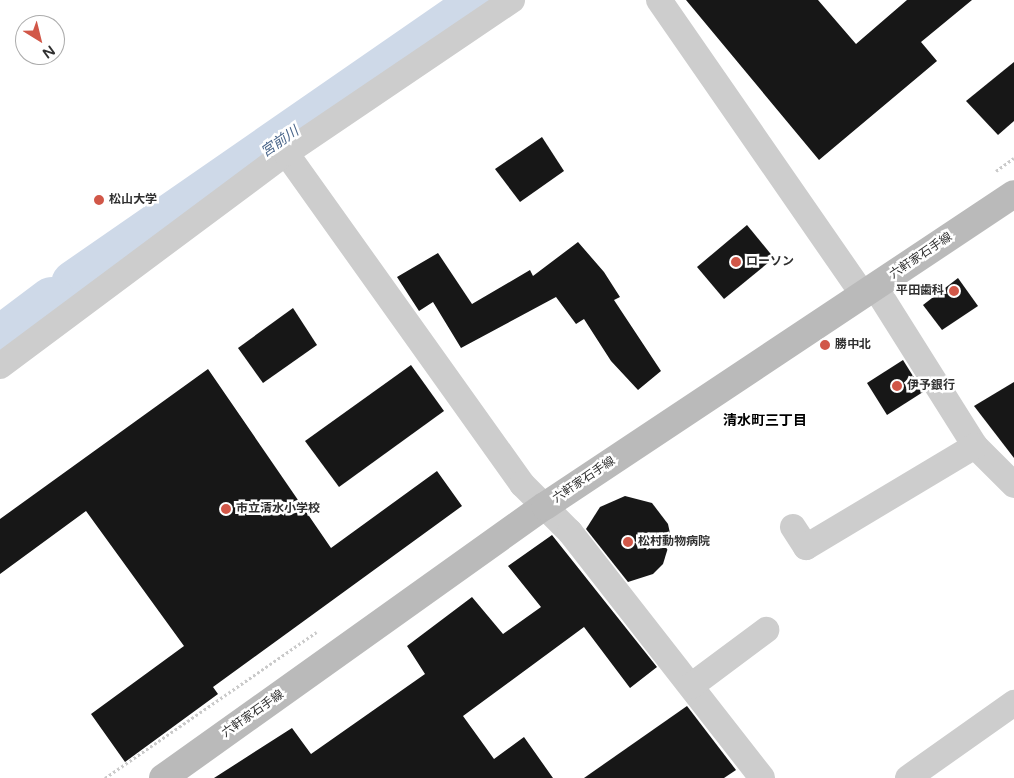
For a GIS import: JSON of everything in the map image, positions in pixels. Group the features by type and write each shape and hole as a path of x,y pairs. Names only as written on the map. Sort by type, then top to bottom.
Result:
{"main road":[{"name":"六軒家石手線","path":"179,773 545,506 1014,194"}],"street":[{"path":"0,366 286,153 512,0"},
{"path":"660,0 869,291 975,446 1014,485"},
{"path":"286,153 522,484 570,532 762,778"},
{"path":"793,527 806,547 975,446"},
{"path":"690,686 766,630"},
{"path":"908,778 1014,703"}],"building":[{"path":"686,0 818,0 856,44 907,0 972,0 921,42 937,61 819,160"},
{"path":"1014,62 1014,121 998,135 966,101"},
{"path":"542,137 564,171 520,202 495,169"},
{"name":"ローソン","path":"747,225 774,258 724,299 697,267"},
{"path":"578,242 604,272 620,297 614,300 661,371 638,390 611,361 584,319 576,324 556,297 461,348 433,302 419,311 397,277 438,253 472,304 530,270 533,276"},
{"name":"平田歯科","path":"958,278 978,306 942,330 923,305"},
{"path":"293,308 317,345 263,383 238,348"},
{"name":"伊予銀行","path":"903,360 923,392 887,415 867,383"},
{"path":"411,365 444,411 339,487 305,441"},
{"path":"208,369 331,548 437,471 462,506 213,687 218,694 125,762 91,714 184,646 86,511 0,574 0,519"},
{"path":"1014,382 1014,458 974,406"},
{"name":"松村動物病院","path":"625,496 652,503 668,524 671,538 663,564 653,574 628,582 586,529 600,507"},
{"path":"552,535 657,667 630,688 584,627 463,716 494,759 524,737 553,778 214,778 292,728 311,754 425,674 407,646 472,597 503,634 541,607 508,566"},
{"path":"687,706 736,770 724,778 584,778"}],"waterway":[{"name":"宮前川","path":"75,284 485,0"},
{"name":"宮前川","path":"0,340 52,301"}],"place":[{"name":"松山大学","path":"99,200"},
{"name":"ローソン","path":"736,262"},
{"name":"平田歯科","path":"954,291"},
{"name":"勝中北","path":"825,345"},
{"name":"伊予銀行","path":"897,386"},
{"name":"市立清水小学校","path":"226,509"},
{"name":"松村動物病院","path":"628,542"}],"district":[{"name":"清水町三丁目","path":"765,421"}]}
